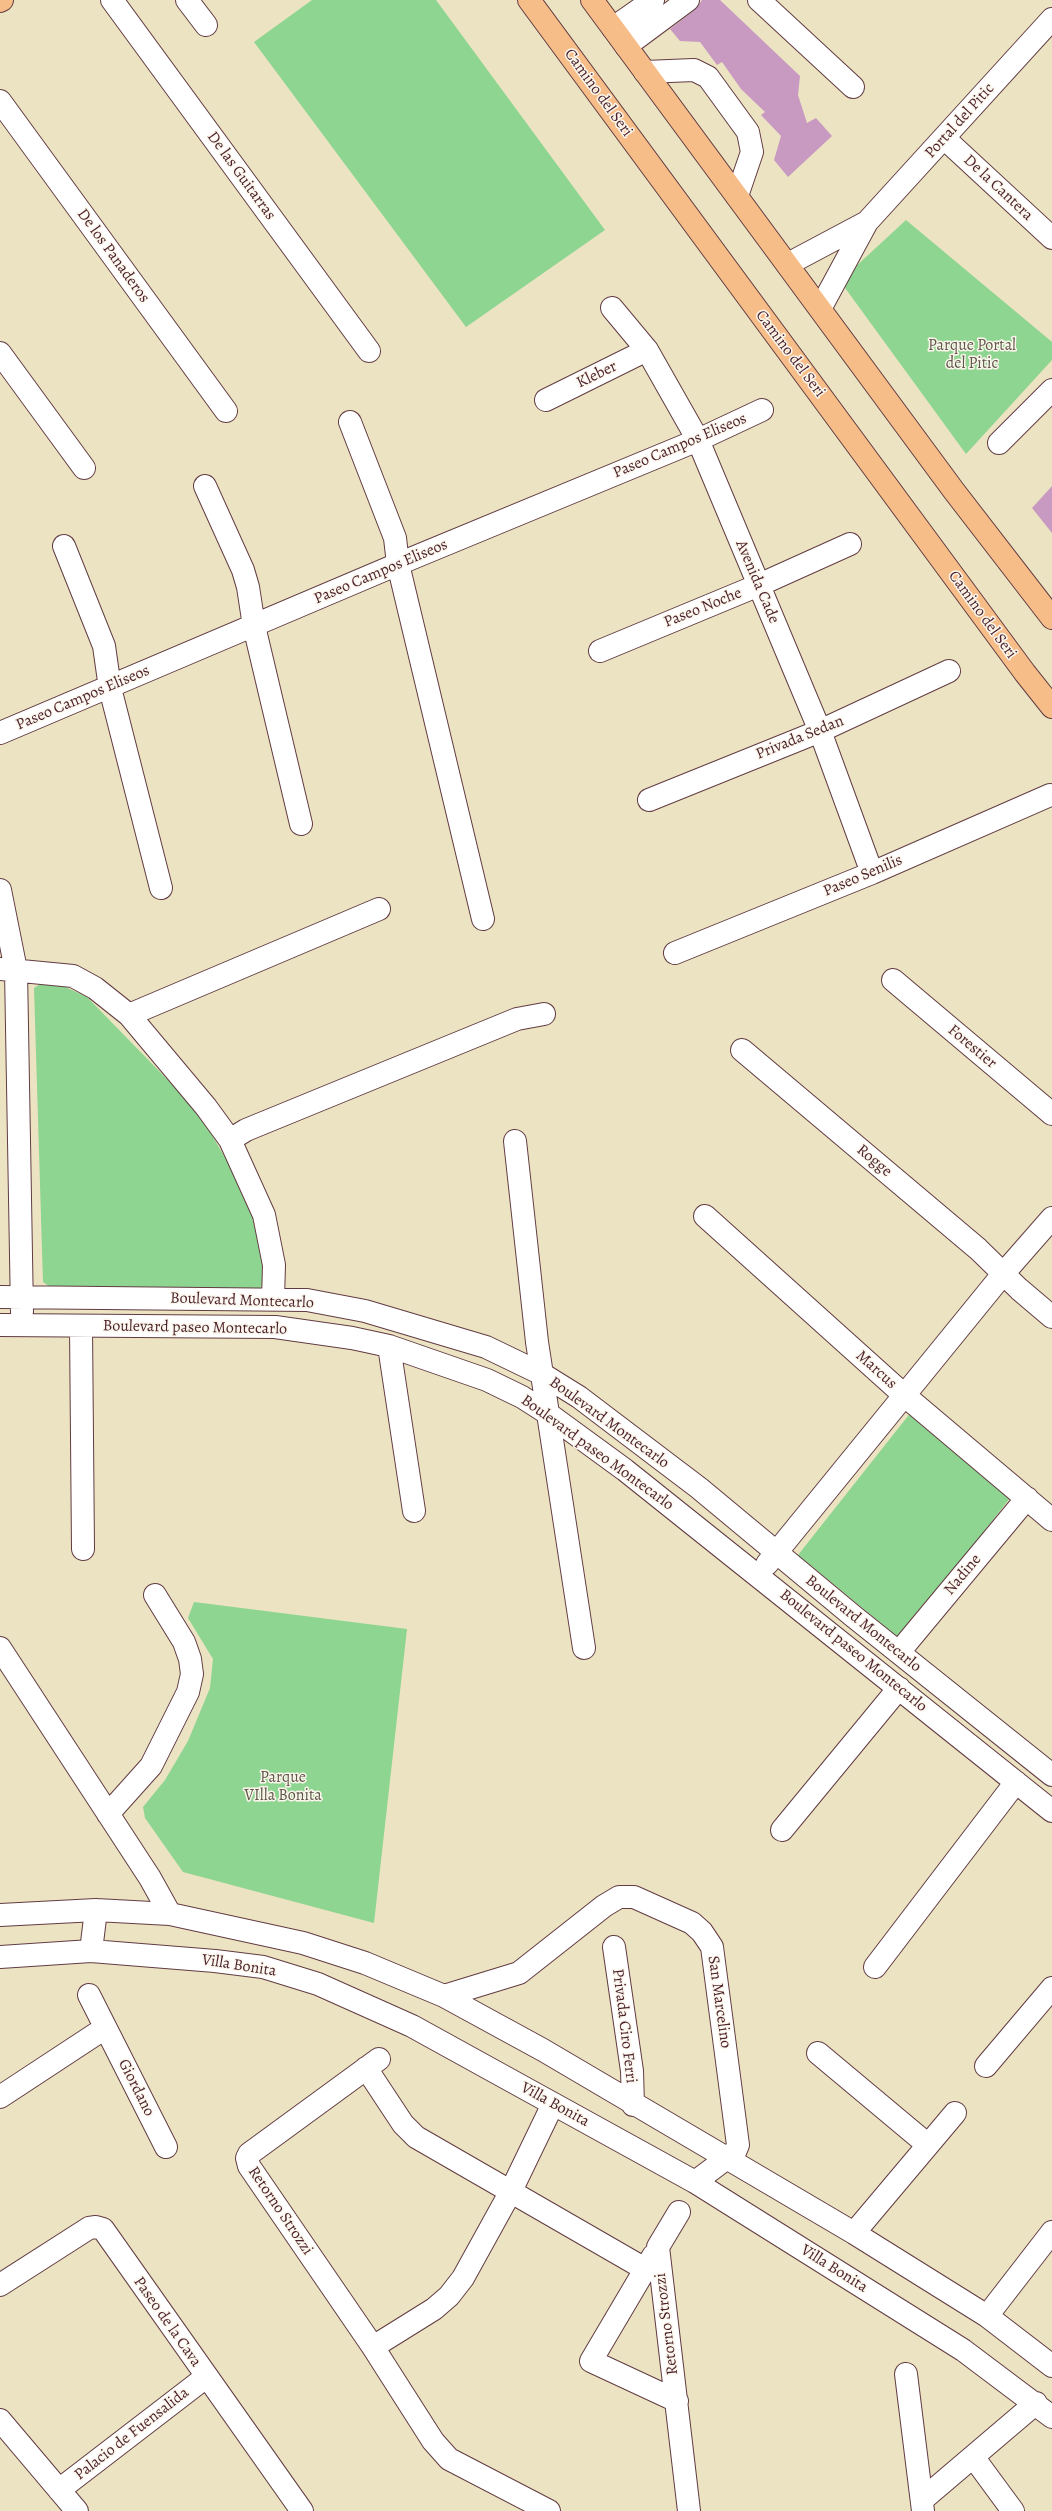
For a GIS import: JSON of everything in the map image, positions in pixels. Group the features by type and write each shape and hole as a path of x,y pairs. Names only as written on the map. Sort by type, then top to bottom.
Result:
{"main road":[{"name":"Camino del Seri","path":"530,0 1025,673 1052,707"},
{"path":"592,0 821,307 954,491 1052,618"}],"street":[{"name":"De las Guitarras","path":"112,0 369,351"},
{"path":"187,0 206,25"},
{"path":"613,28 653,0"},
{"path":"626,46 688,0"},
{"path":"759,0 853,87"},
{"name":"Portal del Pitic","path":"821,307 867,222 944,138 1049,29"},
{"path":"645,72 694,70 708,77 722,95 748,132 752,152 737,196"},
{"name":"De los Panaderos","path":"0,101 226,411"},
{"name":"De la Cantera","path":"944,138 1052,238"},
{"name":"Portal del Pitic","path":"788,264 867,222"},
{"name":"Avenida Cade","path":"612,308 647,350 698,440 820,731 872,873"},
{"name":"Kleber","path":"546,400 647,350"},
{"path":"0,353 84,468"},
{"path":"999,443 1052,390"},
{"name":"Paseo Campos Eliseos","path":"0,733 110,688 398,564 698,440 762,410"},
{"path":"350,422 395,538 398,564 482,919"},
{"path":"205,486 243,570 248,587 254,626 301,824"},
{"name":"Paseo Noche","path":"600,651 759,585 850,544"},
{"path":"64,546 104,646 110,688 160,888"},
{"name":"Privada Sedan","path":"649,800 820,731 949,671"},
{"name":"Paseo Senilis","path":"675,953 872,873 1050,795"},
{"path":"0,890 8,970 22,1325"},
{"path":"129,1015 378,909"},
{"path":"8,970 73,976 95,988 129,1015 230,1140 264,1215 274,1265 273,1299"},
{"name":"Forestier","path":"892,980 1052,1114"},
{"path":"230,1140 246,1130 517,1019 544,1014"},
{"name":"Rogge","path":"742,1050 978,1249 1003,1274 1052,1317"},
{"path":"515,1141 547,1413 584,1648"},
{"name":"Marcus","path":"705,1216 904,1396 1052,1520"},
{"path":"758,1574 777,1553 1003,1274 1052,1218"},
{"name":"Boulevard Montecarlo","path":"0,1298 307,1300 365,1311 486,1347 542,1374 579,1397 699,1488 777,1553 1052,1775"},
{"name":"Boulevard paseo Montecarlo","path":"0,1325 81,1327 275,1327 352,1338 389,1346 487,1380 522,1397 547,1413 625,1470 758,1574 895,1693 1012,1787 1052,1810"},
{"path":"81,1327 83,1549"},
{"path":"389,1346 414,1511"},
{"name":"Nadine","path":"899,1652 1027,1498"},
{"path":"108,1814 151,1766 188,1692 192,1674 190,1659 184,1642 156,1596"},
{"path":"0,1648 150,1878 170,1914"},
{"path":"782,1830 895,1693"},
{"path":"875,1967 1012,1787"},
{"name":"San Marcelino","path":"444,1996 519,1973 604,1906 619,1897 634,1897 692,1923 702,1932 712,1947 738,2145 735,2152 695,2182"},
{"path":"91,1951 96,1910"},
{"path":"0,1915 96,1910 170,1914 303,1942 365,1962 444,1996 543,2050 633,2105 854,2233 987,2316 1052,2366"},
{"name":"Privada Ciro Ferri","path":"614,1947 632,2071 633,2105"},
{"name":"Villa Bonita","path":"0,1957 91,1951 263,1967 318,1984 412,2026 695,2182 963,2350 1031,2407 1052,2417"},
{"path":"986,2066 1052,1988"},
{"name":"Giordano","path":"89,1994 166,2147"},
{"path":"0,2097 106,2028"},
{"path":"818,2053 928,2145"},
{"name":"Retorno Strozzi","path":"549,2511 449,2459 433,2441 374,2347 249,2166 247,2158 373,2064 403,2124 416,2137 645,2269"},
{"path":"374,2347 434,2309 449,2296 463,2278 512,2191 553,2104"},
{"path":"854,2233 955,2113"},
{"name":"Retorno Strozzi","path":"676,2401 591,2361 679,2212"},
{"name":"Paseo de la Cava","path":"0,2285 89,2228 96,2226 103,2229 302,2511"},
{"path":"987,2316 1052,2232"},
{"name":"Retorno Strozzi","path":"658,2247 689,2511"},
{"path":"906,2374 922,2506"},
{"name":"Palacio de Fuensalida","path":"59,2490 206,2377"},
{"path":"922,2506 1031,2407"},
{"path":"0,2420 77,2511"},
{"path":"974,2458 1013,2511"}],"green space":[{"path":"312,0 436,0 605,230 466,327 254,42"},
{"name":"Parque Portal del Pitic","path":"906,220 1052,342 1052,360 966,454 840,281"},
{"path":"48,979 87,997 198,1111 256,1211 269,1276 256,1293 56,1291 43,1282 34,988"},
{"path":"912,1411 1010,1498 900,1639 798,1555"},
{"name":"Parque VIlla Bonita","path":"194,1602 407,1629 374,1923 183,1872 145,1818 143,1807 165,1780 188,1741 210,1688 213,1659 188,1618"}],"building":[{"path":"702,0 720,0 800,76 798,95 807,123 816,118 832,136 788,177 774,160 781,136 761,115 765,112 741,89 722,62 717,65 700,42 680,41 670,29 695,10"},
{"path":"1052,486 1052,533 1032,508"}]}
